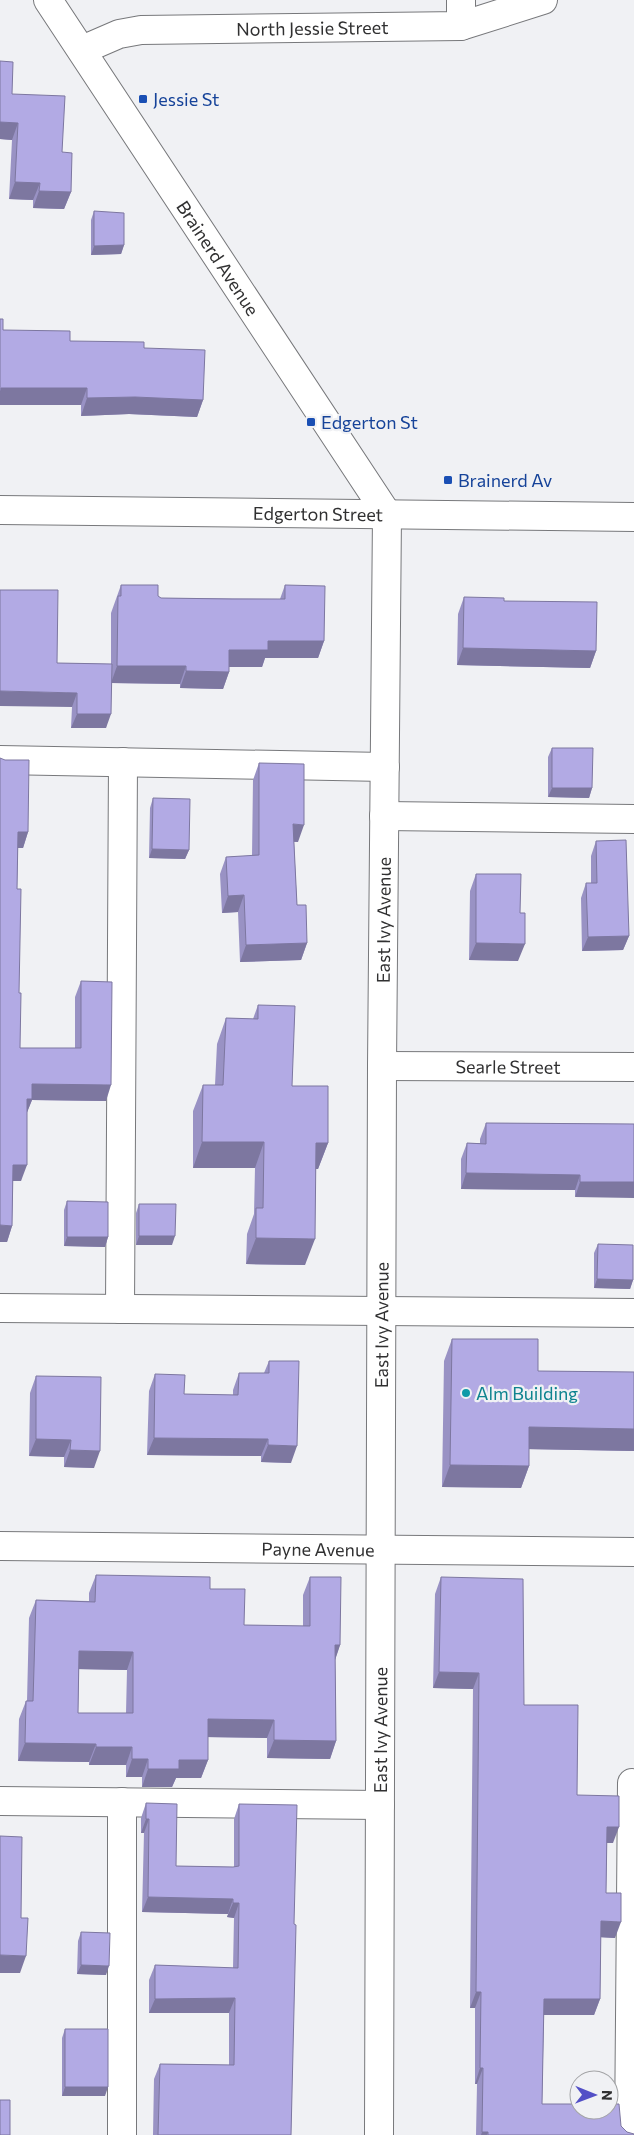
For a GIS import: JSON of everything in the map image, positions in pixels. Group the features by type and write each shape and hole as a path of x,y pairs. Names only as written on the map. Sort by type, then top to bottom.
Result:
{"street":[{"name":"Brainerd Avenue","path":"48,0 387,514"},
{"name":"North Jessie Street","path":"82,50 119,34 141,30 461,13 543,0"},
{"name":"Edgerton Street","path":"0,510 634,517"},
{"name":"East Ivy Avenue","path":"379,2135 382,1066 387,514"},
{"path":"0,760 385,767"},
{"path":"120,1309 123,762"},
{"path":"384,816 634,819"},
{"name":"Searle Street","path":"382,1066 634,1067"},
{"path":"0,1308 634,1312"},
{"name":"Payne Avenue","path":"0,1546 381,1548 634,1552"},
{"path":"629,2135 632,1784 634,1784"},
{"path":"0,1801 380,1805"},
{"path":"122,1802 122,2135"}],"building":[{"path":"0,61 13,62 12,94 65,96 62,152 72,153 71,192 39,191 40,183 15,182 18,123 0,122"},
{"path":"94,211 124,213 124,245 94,246"},
{"path":"0,319 3,319 3,330 70,331 70,341 144,342 144,348 205,350 203,400 135,397 87,398 87,388 1,388 0,391"},
{"path":"121,585 158,585 158,596 161,598 232,599 285,599 285,585 325,586 324,641 268,641 268,650 229,650 229,672 186,671 186,666 117,666 118,596 121,596"},
{"path":"0,590 58,590 57,663 112,664 111,714 77,714 77,693 0,691"},
{"path":"464,597 504,598 504,601 597,602 596,651 463,648"},
{"path":"552,748 593,748 592,788 552,788"},
{"path":"0,758 5,760 29,760 28,832 18,832 17,889 21,889 20,1048 81,1048 81,981 112,982 111,1085 32,1084 32,1099 27,1099 27,1165 13,1165 12,1226 0,1225"},
{"path":"259,763 304,764 304,825 293,824 297,905 306,905 307,943 246,945 244,895 228,896 226,857 259,855"},
{"path":"153,798 190,799 189,850 152,849"},
{"path":"626,840 629,936 588,937 586,883 597,883 596,841"},
{"path":"476,874 521,874 520,913 525,913 525,944 476,943"},
{"path":"258,1005 295,1006 292,1086 328,1086 328,1143 316,1143 315,1239 256,1238 256,1208 263,1208 264,1142 202,1142 203,1085 223,1085 226,1018 258,1019"},
{"path":"486,1123 634,1124 634,1182 580,1182 580,1175 466,1173 467,1143 486,1144"},
{"path":"67,1201 108,1202 108,1237 67,1237"},
{"path":"139,1204 176,1204 175,1236 139,1236"},
{"path":"598,1244 633,1245 633,1280 597,1279"},
{"path":"452,1339 538,1339 538,1371 634,1372 634,1429 529,1427 529,1466 450,1465"},
{"path":"269,1361 299,1361 297,1446 268,1445 268,1439 154,1438 155,1374 185,1375 184,1394 238,1395 239,1373 269,1373"},
{"path":"36,1376 101,1377 100,1451 70,1450 71,1440 36,1439"},
{"path":"96,1575 210,1577 210,1589 245,1589 244,1625 310,1626 310,1577 341,1577 340,1645 335,1645 336,1741 274,1740 274,1720 208,1719 208,1760 179,1760 179,1769 148,1769 148,1759 132,1759 132,1747 96,1747 96,1744 25,1743 26,1701 33,1701 36,1600 95,1602","holes":["79,1651 133,1652 133,1713 78,1713"]},
{"path":"441,1577 523,1579 524,1705 578,1705 577,1795 619,1796 619,1827 607,1827 606,1893 621,1893 621,1922 601,1921 600,1999 544,1999 542,2104 569,2104 569,2120 619,2120 619,2104 621,2126 627,2132 634,2135 488,2135 488,2132 482,2132 483,2068 480,2068 481,1992 476,1992 479,1673 439,1672"},
{"path":"146,1803 177,1804 176,1866 233,1867 239,1866 239,1804 297,1805 291,2135 158,2135 160,2064 234,2065 235,1998 155,1999 155,1965 238,1968 239,1903 233,1903 233,1899 148,1897 149,1819 146,1819"},
{"path":"0,1836 22,1837 21,1918 28,1918 26,1956 0,1955"},
{"path":"81,1932 110,1933 109,1966 81,1965"},
{"path":"65,2029 108,2029 108,2087 65,2087"},
{"path":"0,2100 10,2100 10,2135 0,2135"}],"place":[{"name":"Jessie St","path":"143,99"},
{"name":"Edgerton St","path":"311,422"},
{"name":"Brainerd Av","path":"448,480"},
{"name":"Alm Building","path":"466,1393"}]}
